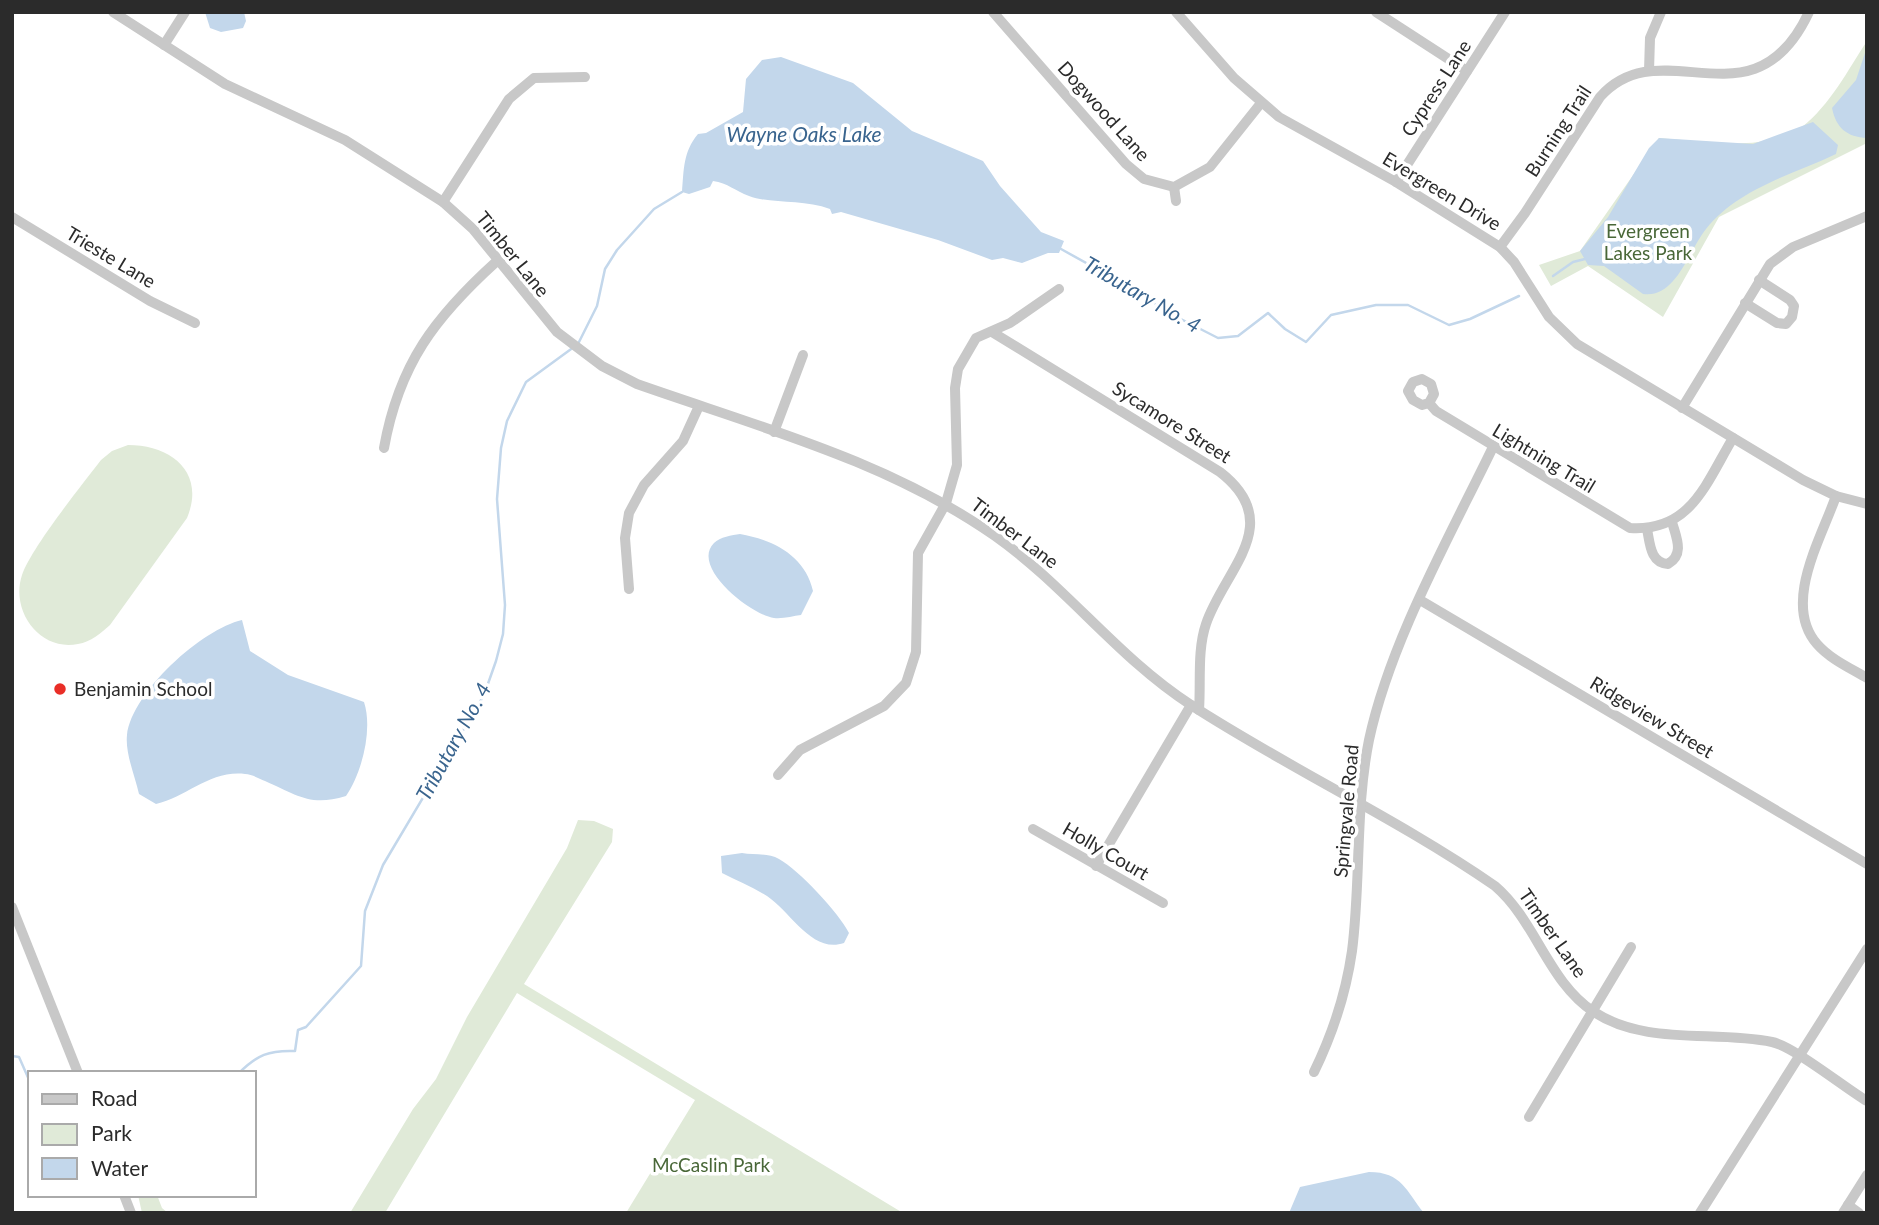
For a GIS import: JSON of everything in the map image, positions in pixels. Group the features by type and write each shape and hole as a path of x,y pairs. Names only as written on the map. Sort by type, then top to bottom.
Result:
{"street":[{"name":"Timber Lane","path":"113,12 237,91 345,140 443,202 473,229 538,313 576,348 618,375 871,467 946,503 1030,563 1150,675 1195,708 1504,893 1521,913 1560,976 1593,1011 1618,1023 1648,1031 1775,1042 1867,1101"},
{"path":"164,45 185,12"},
{"name":"Dogwood Lane","path":"993,12 1126,164 1144,178 1174,187"},
{"name":"Evergreen Drive","path":"1176,12 1261,103 1294,127 1396,182 1500,247 1514,262 1549,317 1567,336 1803,481 1836,496 1867,504"},
{"path":"1376,12 1467,71"},
{"name":"Cypress Lane","path":"1396,182 1505,12"},
{"path":"1649,71 1650,38 1661,12"},
{"name":"Burning Trail","path":"1500,247 1600,97 1621,79 1649,71 1751,72 1769,64 1783,52 1809,12"},
{"path":"443,202 509,99 534,78 585,77"},
{"path":"1176,201 1174,187 1210,167 1261,103"},
{"path":"1682,408 1770,264 1783,252 1867,216"},
{"name":"Trieste Lane","path":"12,217 150,301 195,323"},
{"path":"384,448 394,399 424,340 450,306 496,261"},
{"path":"1745,303 1777,323 1786,324 1792,317 1794,306 1790,300 1759,280"},
{"path":"778,775 800,750 884,706 906,683 916,652 918,553 946,503 957,465 956,379 976,338 1010,323 1059,289"},
{"name":"Sycamore Street","path":"992,332 1220,471 1239,491 1249,511 1248,540 1241,560 1205,625 1195,708 1096,866"},
{"path":"774,432 803,355"},
{"name":"Lightning Trail","path":"1429,403 1493,447 1623,526 1647,529"},
{"path":"629,589 625,538 629,513 644,485 683,441 699,406"},
{"path":"1672,522 1679,549 1676,558 1668,564 1658,562 1653,557 1647,529 1672,522 1693,505 1733,438"},
{"name":"Springvale Road","path":"1314,1072 1331,1033 1349,971 1354,928 1360,805 1374,717 1392,664 1420,600 1493,447"},
{"path":"1836,496 1803,590 1802,619 1823,650 1867,678"},
{"name":"Ridgeview Street","path":"1420,600 1867,864"},
{"name":"Holly Court","path":"1033,829 1163,903"},
{"path":"12,907 77,1071"},
{"path":"1529,1117 1631,947"},
{"path":"1700,1213 1867,949"},
{"path":"1859,1213 1845,1209 1867,1175"}],"green space":[{"name":"Evergreen Lakes Park","path":"1867,41 1867,143 1719,217 1663,317 1588,266 1551,286 1539,265 1580,251 1659,138 1713,143 1753,143 1788,135 1802,127 1821,108 1838,87"},
{"path":"128,445 158,450 181,464 192,487 192,502 187,518 110,625 96,637 83,643 64,645 52,642 40,635 24,615 19,589 22,575 46,533 101,460 112,451"},
{"name":"McCaslin Park","path":"578,820 594,821 613,829 612,842 524,984 903,1213 626,1213 695,1100 517,993 385,1213 350,1213 413,1109 436,1079 467,1017 567,848"},
{"path":"138,1197 158,1197 162,1208 168,1213 142,1213"}],"water":[{"path":"205,12 244,12 246,21 243,28 221,32 210,28"},
{"path":"1867,47 1867,138 1854,136 1843,130 1836,121 1832,108 1856,80"},
{"name":"Wayne Oaks Lake","path":"781,57 853,83 912,131 983,161 1000,186 1041,232 1064,241 1059,253 1048,253 1022,263 1003,258 992,260 938,240 841,212 832,214 830,209 820,206 757,198 718,182 713,181 710,187 689,194 682,192 687,154 698,134 706,133 743,112 746,79 762,60"},
{"name":"Evergreen Lakes Park","path":"1813,122 1838,145 1836,154 1767,184 1734,203 1706,229 1673,281 1664,289 1654,294 1643,294 1604,266 1588,265 1580,251 1608,217 1649,148 1659,138 1753,144"},
{"path":"740,534 776,545 803,568 813,591 801,615 774,618 764,615 739,599 716,576 710,564 709,553 714,543"},
{"path":"242,620 250,651 288,675 364,702 367,725 364,750 357,775 346,796 313,800 245,774 221,776 156,804 139,794 129,757 127,735 141,700 171,665 189,649 226,626"},
{"path":"742,853 775,857 797,872 844,925 849,933 844,943 822,943 802,930 767,896 722,873 721,856"},
{"path":"1369,1172 1389,1175 1396,1179 1424,1213 1289,1213 1300,1187"}],"waterway":[{"name":"Tributary No. 4","path":"241,1071 264,1055 278,1051 295,1051 298,1030 306,1027 361,966 365,911 383,865 484,695 496,661 503,634 505,605 497,499 501,448 507,421 526,382 578,344 597,306 605,269 617,250 654,209 682,192"},
{"name":"Tributary No. 4","path":"1061,249 1173,315 1218,338 1238,336 1268,313 1285,329 1306,342 1331,315 1376,305 1408,305 1449,325 1470,319 1519,296"},
{"name":"Tributary No. 4","path":"1553,276 1573,262 1585,259"},
{"name":"Tributary No. 4","path":"12,1056 19,1057 28,1077"}],"place":[{"name":"Benjamin School","path":"60,689"}]}
